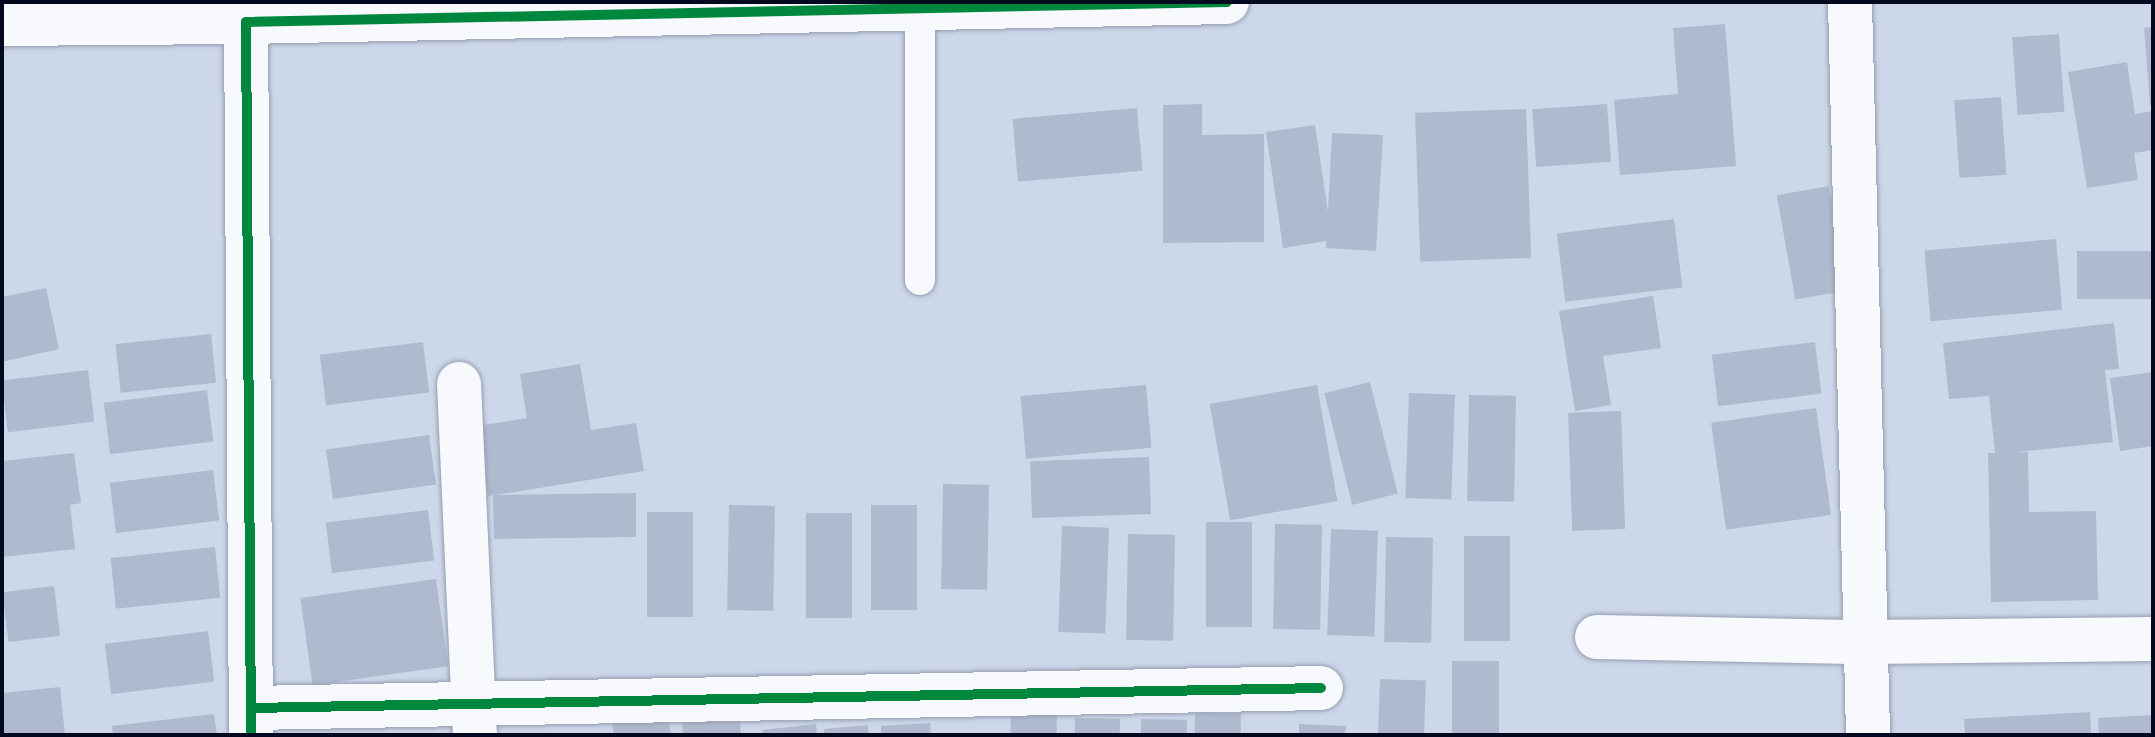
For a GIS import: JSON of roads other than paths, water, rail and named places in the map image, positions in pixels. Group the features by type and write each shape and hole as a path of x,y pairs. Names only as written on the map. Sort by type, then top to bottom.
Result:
{"street":[{"path":"2,24 246,22 350,11 920,8 1227,2"},
{"path":"1850,2 1868,735"},
{"path":"246,22 251,722 476,718 1321,688"},
{"path":"459,384 476,718"},
{"path":"1597,637 1865,642 2153,639"}],"lane":[{"path":"920,8 920,280"}]}
